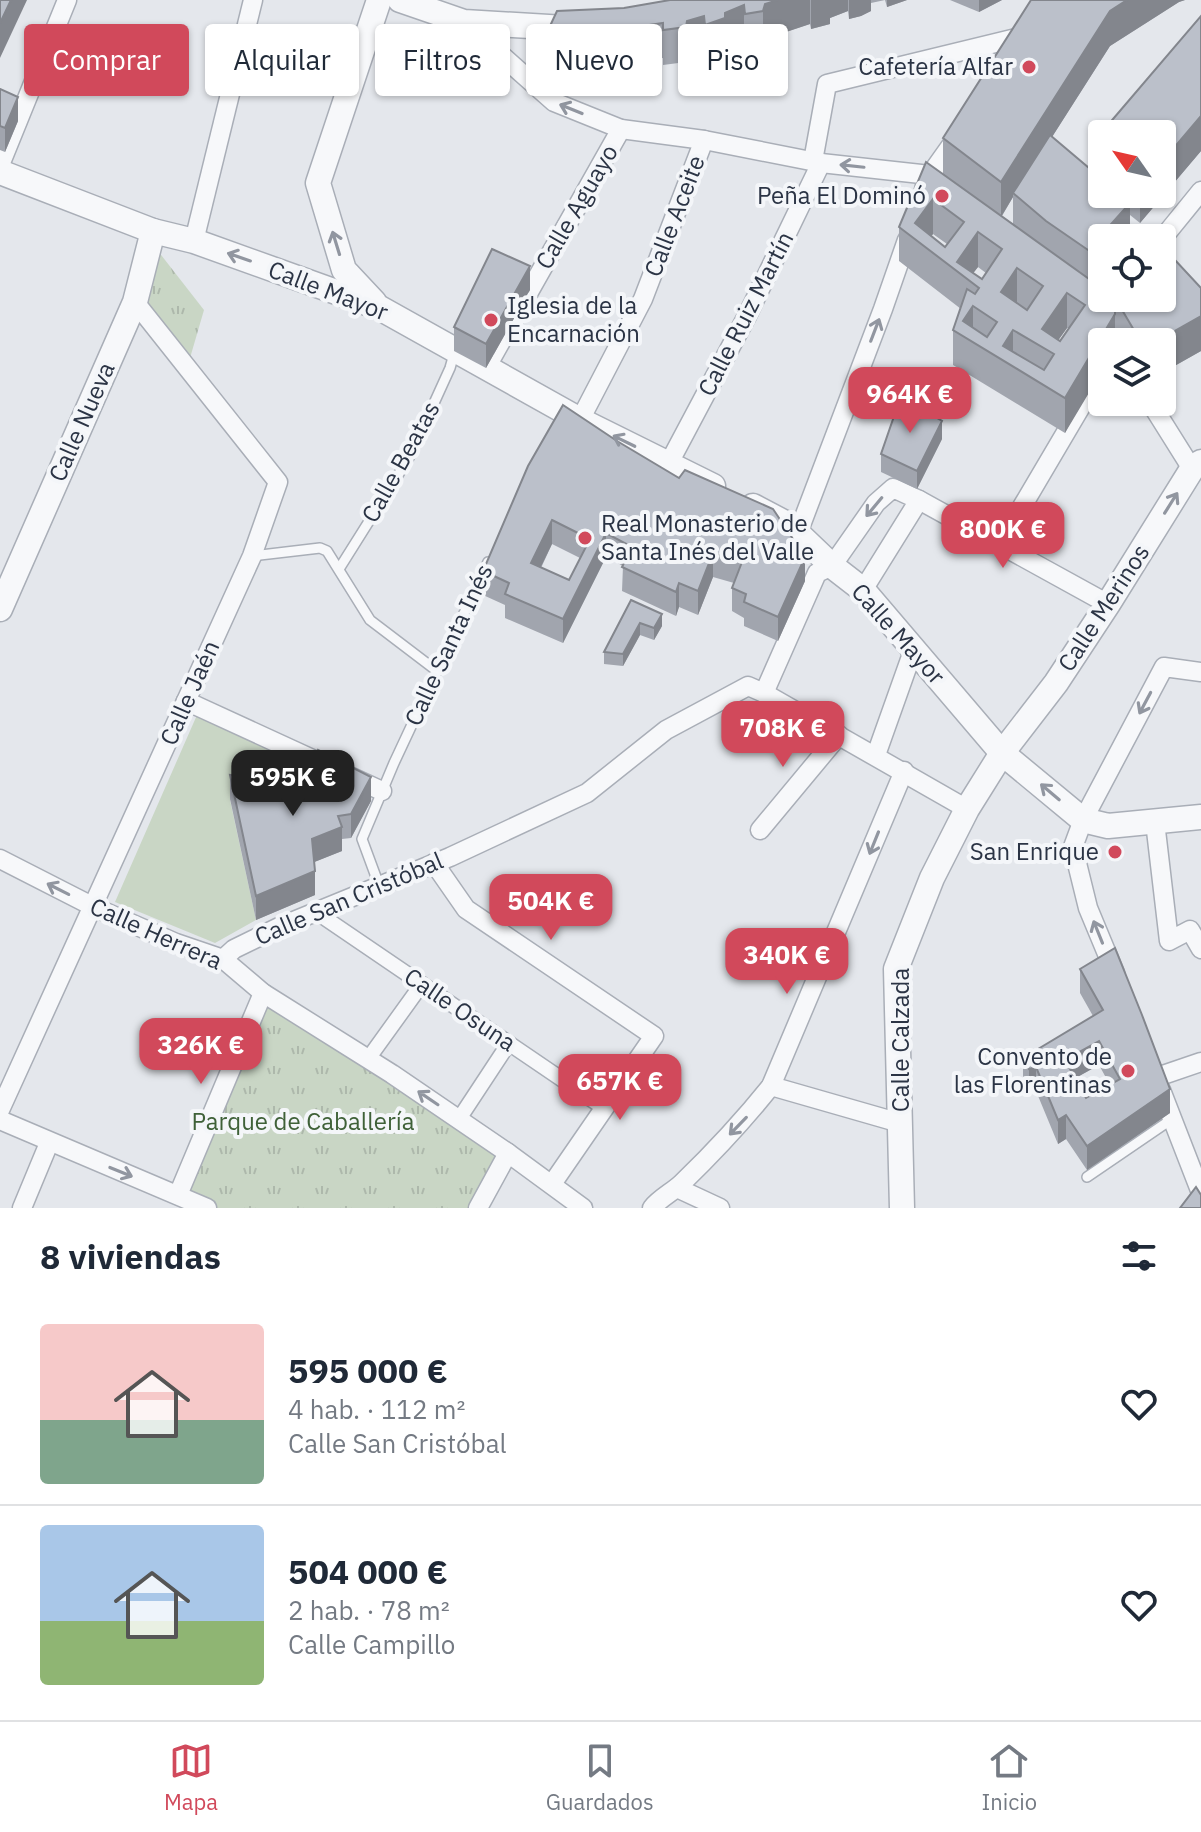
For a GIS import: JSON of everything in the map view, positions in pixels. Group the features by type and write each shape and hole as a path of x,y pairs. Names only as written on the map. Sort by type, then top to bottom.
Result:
{"street":[{"path":"0,165 67,0"},
{"path":"194,241 253,0"},
{"path":"378,307 344,270 318,183 379,0"},
{"path":"400,0 464,22 526,26"},
{"path":"464,22 554,102 621,129 936,179"},
{"name":"Calle Ruiz Martín","path":"669,463 747,316 817,162 827,84 1034,30 1012,60"},
{"path":"798,533 917,211 966,124"},
{"name":"Calle Aguayo","path":"486,368 621,129"},
{"name":"Calle Aceite","path":"569,419 643,299 704,140"},
{"name":"Calle Mayor","path":"0,172 153,231 194,241 378,307 569,419 669,463 789,525 832,566 863,590 1002,753 1083,820"},
{"path":"1174,224 1201,191"},
{"name":"Calle Nueva","path":"0,609 135,302 153,231"},
{"name":"Calle Jaén","path":"0,1110 252,556 278,482 135,302"},
{"path":"1000,544 1088,395"},
{"path":"1160,416 1196,465"},
{"name":"Calle Merinos","path":"1002,753 1056,683 1196,465"},
{"path":"967,809 764,693 817,573 832,566 876,503 893,488 1108,604"},
{"path":"863,590 919,500"},
{"path":"876,755 913,651"},
{"path":"1120,986 1088,908 1073,847 1083,820 1164,667 1201,672"},
{"name":"Calle San Cristóbal","path":"223,959 234,949 587,793 666,730 748,686 764,693"},
{"path":"186,701 382,791"},
{"path":"760,830 839,735"},
{"name":"Calle Calzada","path":"902,1208 896,969 932,878 967,809 1002,753"},
{"path":"652,1208 659,1199 677,1188 747,1117 771,1086 904,771"},
{"path":"1083,820 1108,826 1201,817"},
{"path":"1155,822 1169,941 1190,930 1201,949"},
{"name":"Calle Herrera","path":"0,859 94,907 176,943 223,959 263,993 459,1119 583,1208"},
{"path":"434,863 466,909 654,1036 552,1184"},
{"name":"Calle Osuna","path":"316,912 604,1108"},
{"path":"368,1059 422,984"},
{"path":"178,1195 263,993"},
{"path":"459,1119 509,1043"},
{"path":"1195,1193 1154,1071 1201,1062"},
{"path":"771,1086 900,1123"},
{"path":"0,1120 207,1208"},
{"path":"22,1208 49,1143"},
{"path":"478,1208 508,1153"},
{"path":"677,1188 720,1208"}],"lane":[{"name":"Calle Beatas","path":"339,569 410,456 450,368 454,351"},
{"path":"252,556 320,548 332,556 370,620 437,671"},
{"name":"Calle Santa Inés","path":"379,885 362,839 489,559"},
{"path":"1087,1177 1172,1119"}],"green space":[{"path":"158,251 204,310 190,358 141,302"},
{"path":"197,715 318,774 306,807 230,800 256,920 215,943 115,902"},
{"name":"Parque de Caballería","path":"263,993 508,1153 479,1208 207,1208 178,1195"}],"building":[{"path":"0,0 11,0 0,23"},
{"path":"670,0 778,0 765,4 763,11 745,14 744,5 725,13 725,18 708,24 705,24 704,16 687,21 686,24 678,24 678,28 663,30 663,23 551,24 557,11 624,8"},
{"path":"1031,0 1127,0 1110,11 1001,182 943,138"},
{"path":"1201,16 1201,116 1176,145 1176,120 1112,120"},
{"path":"0,89 18,97 5,128 0,126"},
{"path":"1050,135 1088,167 1088,208 1126,208 1111,224 1088,224 1088,250 1013,193"},
{"path":"926,162 1088,278 1088,312 1115,312 1107,328 1088,328 1088,359 1065,398 953,330 967,289 975,294 979,288 899,227","holes":["933,199 964,222 945,247 915,223","978,232 1002,249 982,279 957,262","1017,268 1043,286 1027,310 1001,292","1067,293 1085,305 1060,341 1042,329","973,306 997,322 987,337 963,321","1013,330 1054,354 1044,370 1003,346"]},
{"path":"492,249 530,266 486,344 454,327"},
{"path":"1176,261 1201,288 1201,316 1176,330 1133,328 1123,312 1176,312"},
{"path":"901,396 942,421 917,471 881,454"},
{"path":"563,405 679,478 685,470 773,509 805,557 778,617 744,602 746,594 732,588 742,562 713,553 698,591 679,583 676,592 622,567 632,547 606,533 563,619 505,594 509,583 483,571 528,466","holes":["552,520 590,539 569,580 531,563"]},
{"path":"631,600 662,614 654,628 640,623 623,654 604,652"},
{"path":"318,750 371,777 351,814 338,816 342,827 312,839 315,871 256,896 230,775 306,783"},
{"name":"Convento de las Florentinas","path":"1115,948 1170,1089 1087,1146 1066,1115 1058,1120 1036,1067 1029,1069 1023,1058 1103,1010 1080,969","holes":["1099,1041 1120,1079 1086,1098 1065,1060"]},
{"path":"1196,1187 1201,1195 1201,1208 1180,1208"}],"place":[{"name":"Cafetería Alfar","path":"1029,67"},
{"name":"Peña El Dominó","path":"942,196"},
{"name":"Iglesia de la Encarnación","path":"491,320"},
{"name":"Real Monasterio de Santa Inés del Valle","path":"585,538"},
{"name":"San Enrique","path":"1115,852"},
{"name":"Convento de las Florentinas","path":"1128,1071"}]}
